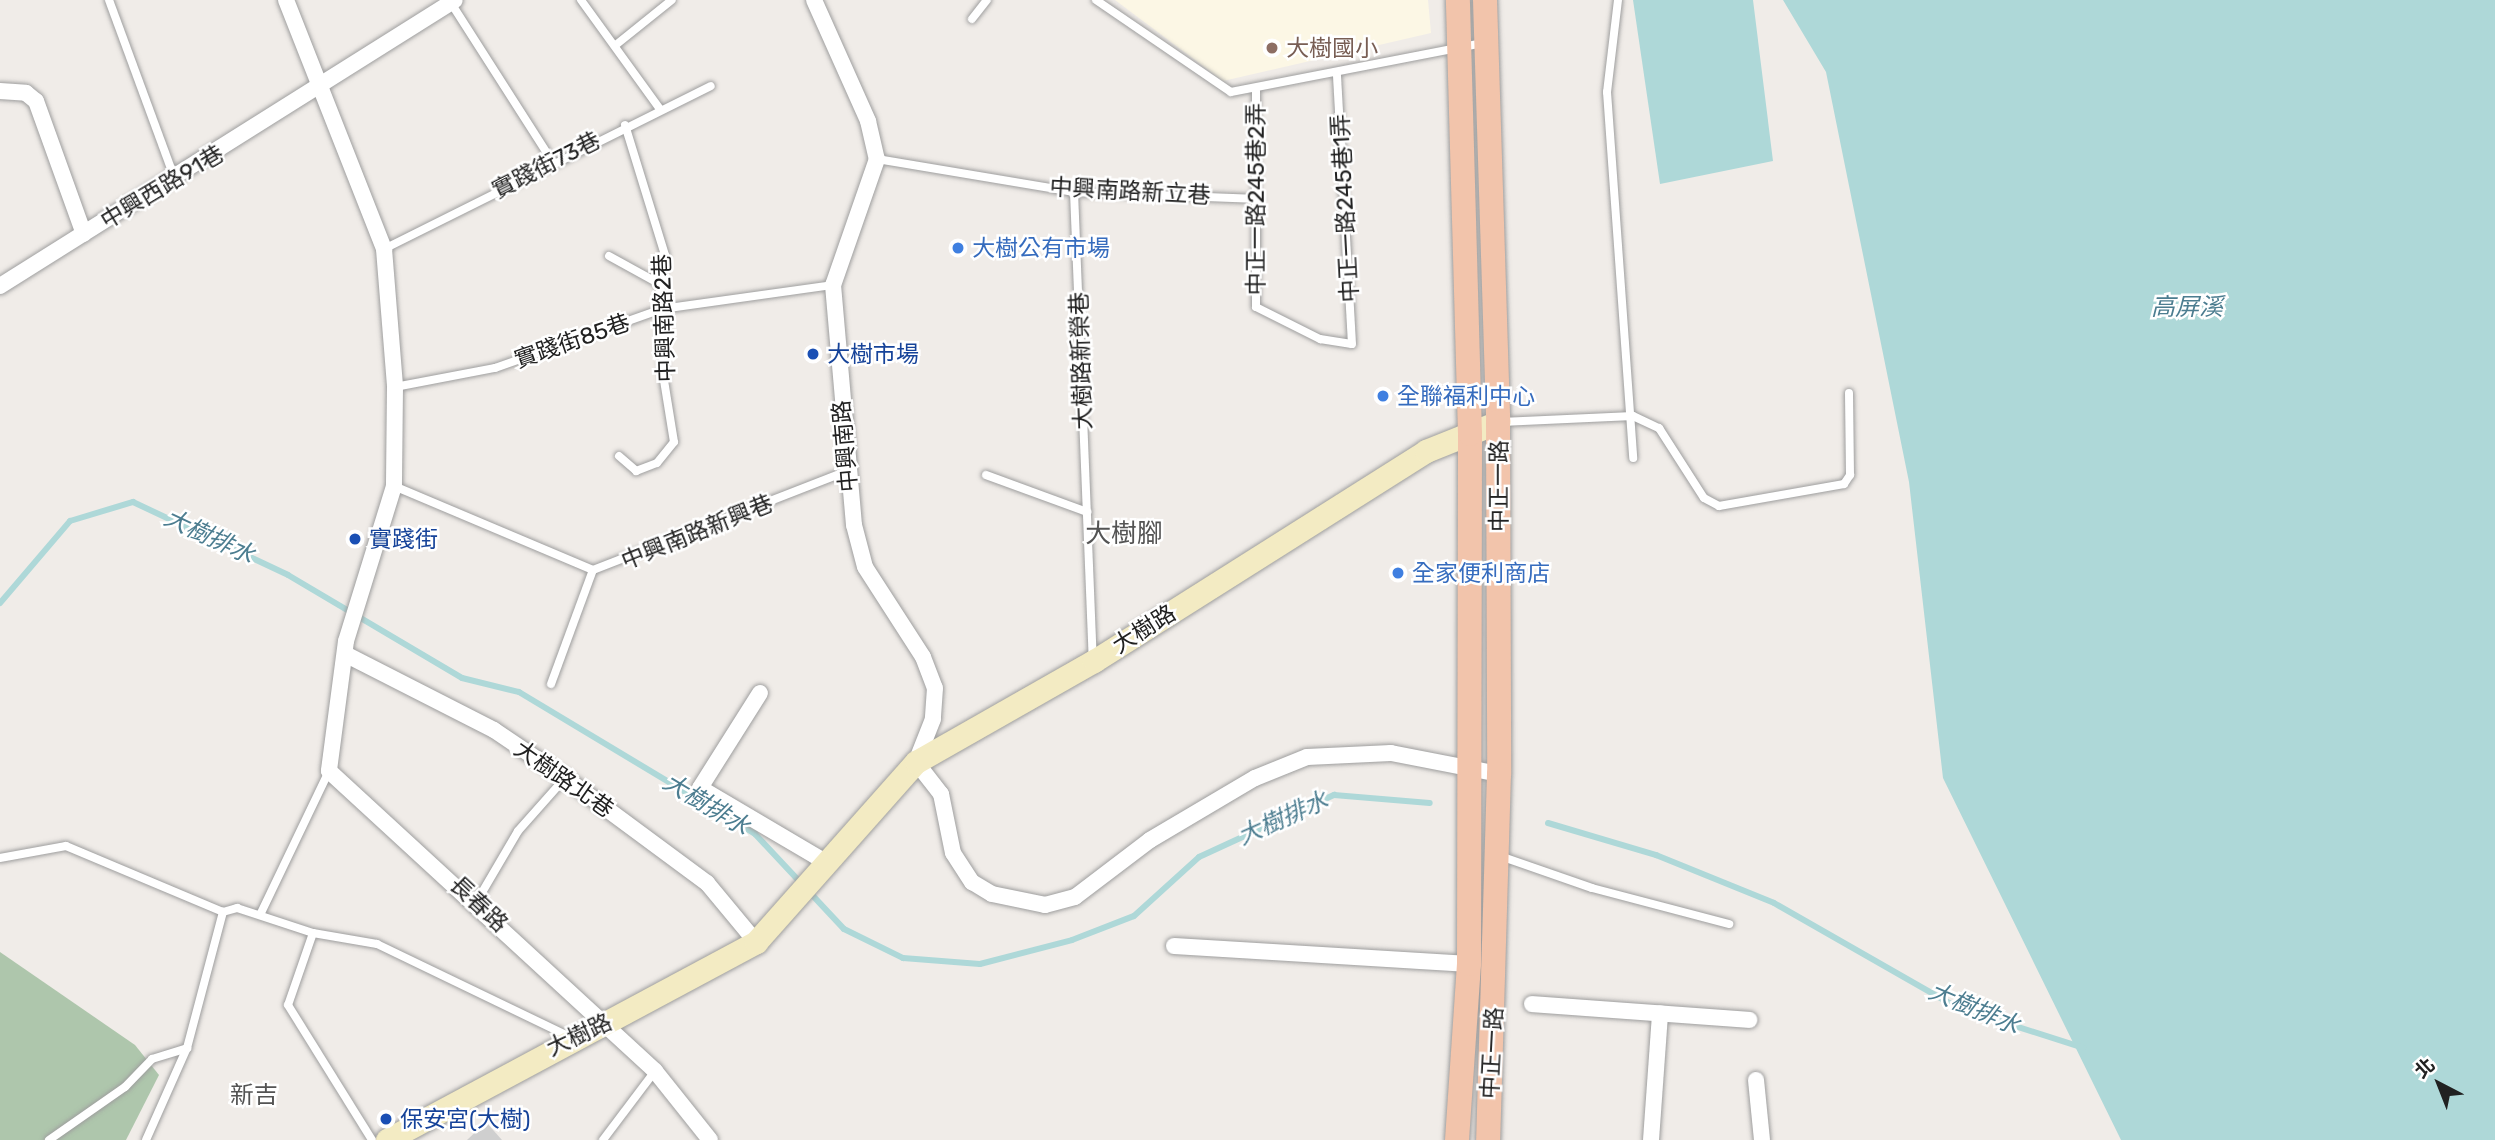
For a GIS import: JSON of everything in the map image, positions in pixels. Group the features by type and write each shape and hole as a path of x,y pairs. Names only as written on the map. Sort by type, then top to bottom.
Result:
{"main road":[{"name":"中正一路","path":"1457,1140 1469,964 1470,434 1458,0"},
{"name":"中正一路","path":"1486,0 1490,42 1499,422 1499,774 1488,1140"}],"street":[{"path":"286,0 324,88 384,249 395,387 394,486 345,648 329,771"},
{"path":"814,0 868,121 877,159"},
{"path":"324,88 453,1"},
{"name":"中興西路91巷","path":"0,286 324,88"},
{"path":"0,91 26,93 36,102 84,234"},
{"name":"中興南路","path":"877,159 832,285 845,471 865,567 923,657 935,688 933,719 916,762"},
{"name":"大樹路","path":"387,1140 570,1037 604,1024 763,936 820,866 916,762 1094,661 1426,451 1499,422"},
{"name":"大樹路北巷","path":"345,648 494,730 565,778 707,883 763,936"},
{"path":"760,693 700,788 820,866"},
{"path":"916,762 941,794 953,853 972,882 992,894 1045,905 1074,897 1150,840 1255,778 1307,757 1391,753 1499,774"},
{"name":"長春路","path":"329,771 477,901 655,1071 710,1140"},
{"path":"1174,946 1469,964"},
{"path":"1532,1004 1749,1020"},
{"path":"1651,1140 1660,1013"},
{"path":"1756,1080 1762,1140"}],"lane":[{"path":"109,0 175,179"},
{"path":"581,0 617,44 660,109"},
{"path":"617,44 672,0"},
{"path":"972,19 987,0"},
{"path":"1096,0 1211,84 1256,91 1459,45 1490,42"},
{"path":"1618,0 1607,92 1633,416 1633,458"},
{"path":"453,1 552,161"},
{"name":"中正一路245巷1弄","path":"1256,307 1320,339 1352,344 1337,73"},
{"name":"實踐街73巷","path":"384,249 552,161 711,86"},
{"name":"中正一路245巷2弄","path":"1256,91 1259,199 1256,307"},
{"name":"中興南路2巷","path":"619,456 636,471 657,463 674,442 660,284 665,255 625,125"},
{"name":"中興南路新立巷","path":"877,159 1074,192 1259,199"},
{"name":"大樹路新榮巷","path":"1074,192 1094,661"},
{"path":"609,256 660,284"},
{"name":"實踐街85巷","path":"395,387 495,368 662,309 832,285"},
{"path":"1499,422 1633,416 1659,428 1704,498 1720,506 1844,484 1850,475 1849,393"},
{"name":"中興南路新興巷","path":"394,486 593,570 845,471"},
{"path":"986,475 1087,512"},
{"path":"551,684 593,570"},
{"path":"260,915 329,771"},
{"path":"477,901 517,831 565,778"},
{"path":"0,858 66,846 223,912 237,908 313,933 377,944 414,958 570,1037"},
{"path":"1497,855 1591,888 1729,925"},
{"path":"146,1140 187,1048 223,912"},
{"path":"313,933 288,1005 372,1140"},
{"path":"49,1140 125,1087 152,1059 187,1048"},
{"path":"603,1140 655,1071"}],"shaded area":[{"name":"大樹國小","path":"1115,0 1428,0 1431,33 1223,81"},
{"path":"486,1122 502,1140 467,1140"}],"green space":[{"path":"0,952 135,1045 159,1075 126,1140 0,1140"}],"water":[{"path":"1633,0 1753,0 1773,161 1660,184"},
{"name":"高屏溪","path":"1783,0 2495,0 2495,1140 2121,1140 1943,778 1909,482 1826,72"}],"waterway":[{"name":"大樹排水","path":"0,603 70,521 133,502 288,575 462,678 519,692 755,834 844,929 903,958 980,964 1072,940 1134,916 1199,857 1334,795 1430,803"},
{"name":"大樹排水","path":"1548,823 1656,855 1774,903 1956,1007 2084,1048"}],"place":[{"name":"大樹國小","path":"1272,48"},
{"name":"大樹公有市場","path":"958,248"},
{"name":"大樹市場","path":"813,354"},
{"name":"全聯福利中心","path":"1383,396"},
{"name":"實踐街","path":"355,539"},
{"name":"全家便利商店","path":"1398,573"},
{"name":"保安宮(大樹)","path":"386,1119"}],"district":[{"name":"大樹腳","path":"1124,534"},
{"name":"新吉","path":"254,1096"}]}
